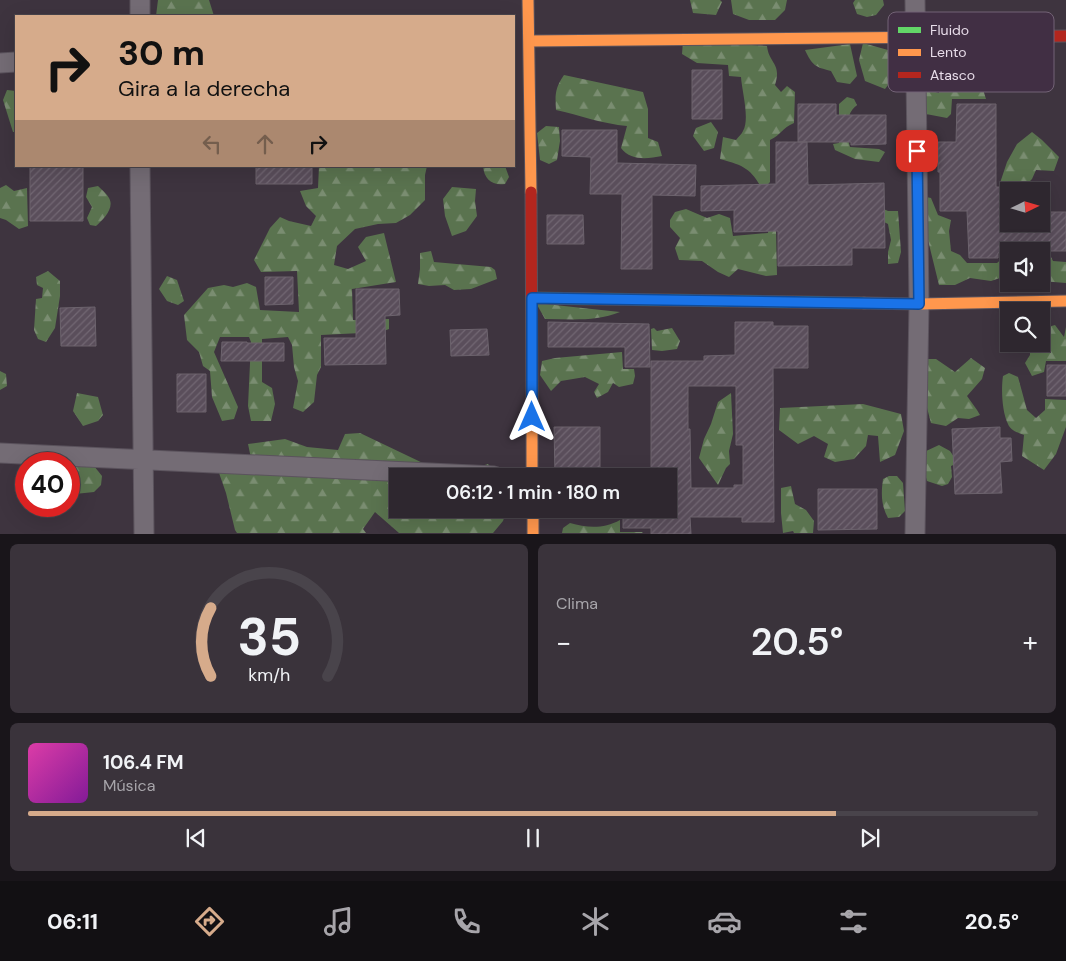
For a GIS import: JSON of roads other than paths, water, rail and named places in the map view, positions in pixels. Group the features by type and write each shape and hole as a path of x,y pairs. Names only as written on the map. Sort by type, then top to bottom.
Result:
{"street":[{"path":"140,0 140,15"},
{"path":"528,0 532,468"},
{"path":"528,41 888,37"},
{"path":"0,63 15,62"},
{"path":"915,534 919,304 916,92"},
{"path":"140,167 144,534"},
{"path":"532,298 919,304 1066,301"},
{"path":"0,452 389,471"},
{"path":"533,518 533,534"}]}
